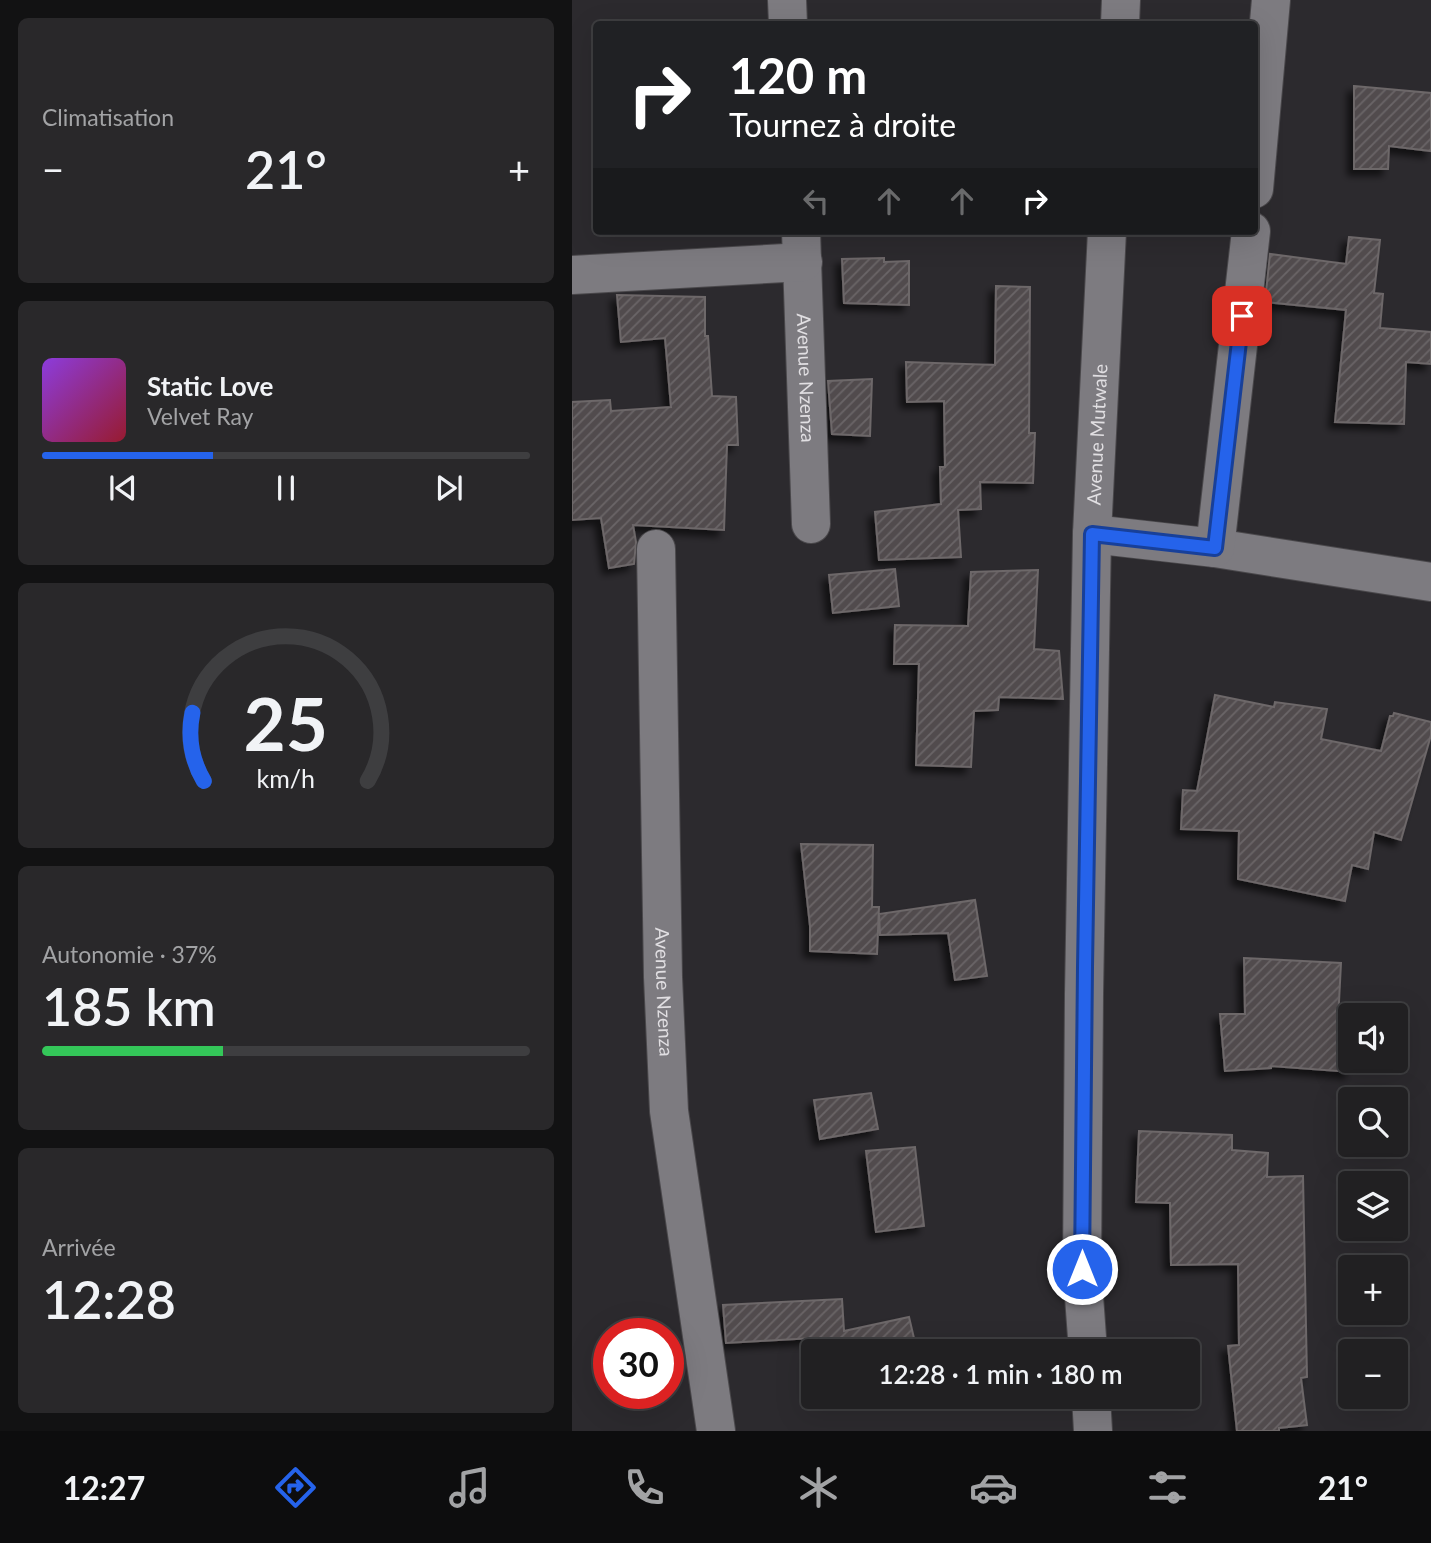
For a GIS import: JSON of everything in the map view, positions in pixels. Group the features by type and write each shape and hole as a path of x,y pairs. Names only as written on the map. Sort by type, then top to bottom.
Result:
{"street":[{"path":"787,0 788,21"},
{"path":"1120,21 1121,0"},
{"path":"1258,145 1271,0"},
{"name":"Avenue Mutwale","path":"1087,1339 1082,1269 1092,534 1107,235"},
{"path":"1215,548 1251,235"},
{"path":"572,275 802,247"},
{"name":"Avenue Nzenza","path":"802,247 811,524"},
{"path":"1092,534 1215,548 1431,582"},
{"name":"Avenue Nzenza","path":"656,549 663,977 669,1111 716,1431"},
{"path":"1092,1409 1093,1431"}],"building":[{"path":"1354,86 1431,93 1431,151 1389,146 1388,169 1354,169"},
{"path":"1349,237 1380,240 1374,293 1383,294 1380,328 1431,332 1431,364 1406,362 1404,424 1335,422 1346,310 1265,302 1270,254 1346,264"},
{"path":"884,258 884,262 909,261 909,305 844,303 842,259"},
{"path":"996,286 1030,287 1029,433 1035,433 1033,483 980,482 981,509 958,510 961,557 879,560 875,512 941,504 940,467 945,467 944,401 907,402 906,362 995,365"},
{"path":"617,295 705,297 705,336 708,336 712,396 736,397 738,445 727,445 724,530 633,525 636,542 634,564 609,568 601,518 572,520 572,402 610,400 611,411 671,407 665,338 621,342"},
{"path":"872,379 870,436 832,434 828,381"},
{"path":"895,569 899,606 833,613 829,575"},
{"path":"1038,570 1034,649 1059,651 1063,699 999,697 998,710 974,711 971,767 916,765 919,664 894,664 895,625 968,626 971,572"},
{"path":"1215,695 1274,707 1275,702 1327,709 1321,739 1381,751 1390,716 1394,713 1431,722 1431,735 1401,840 1374,832 1368,869 1352,865 1345,901 1238,879 1239,831 1181,829 1183,790 1197,791"},
{"path":"801,844 873,845 872,907 879,907 877,954 810,951"},
{"path":"975,900 987,976 955,980 948,933 880,935 879,914"},
{"path":"1244,958 1341,963 1338,1071 1271,1066 1225,1071 1220,1014 1245,1014"},
{"path":"871,1093 878,1129 820,1139 814,1100"},
{"path":"1139,1131 1232,1135 1232,1150 1268,1153 1267,1177 1303,1176 1307,1377 1301,1378 1307,1425 1279,1428 1279,1431 1237,1431 1228,1346 1239,1345 1238,1264 1171,1265 1170,1203 1136,1202"},
{"path":"915,1147 924,1226 876,1232 866,1151"},
{"path":"842,1299 844,1331 909,1317 914,1339 814,1338 726,1343 723,1305"}],"route":[{"path":"1082,1269 1092,534 1215,548 1242,316"}]}
